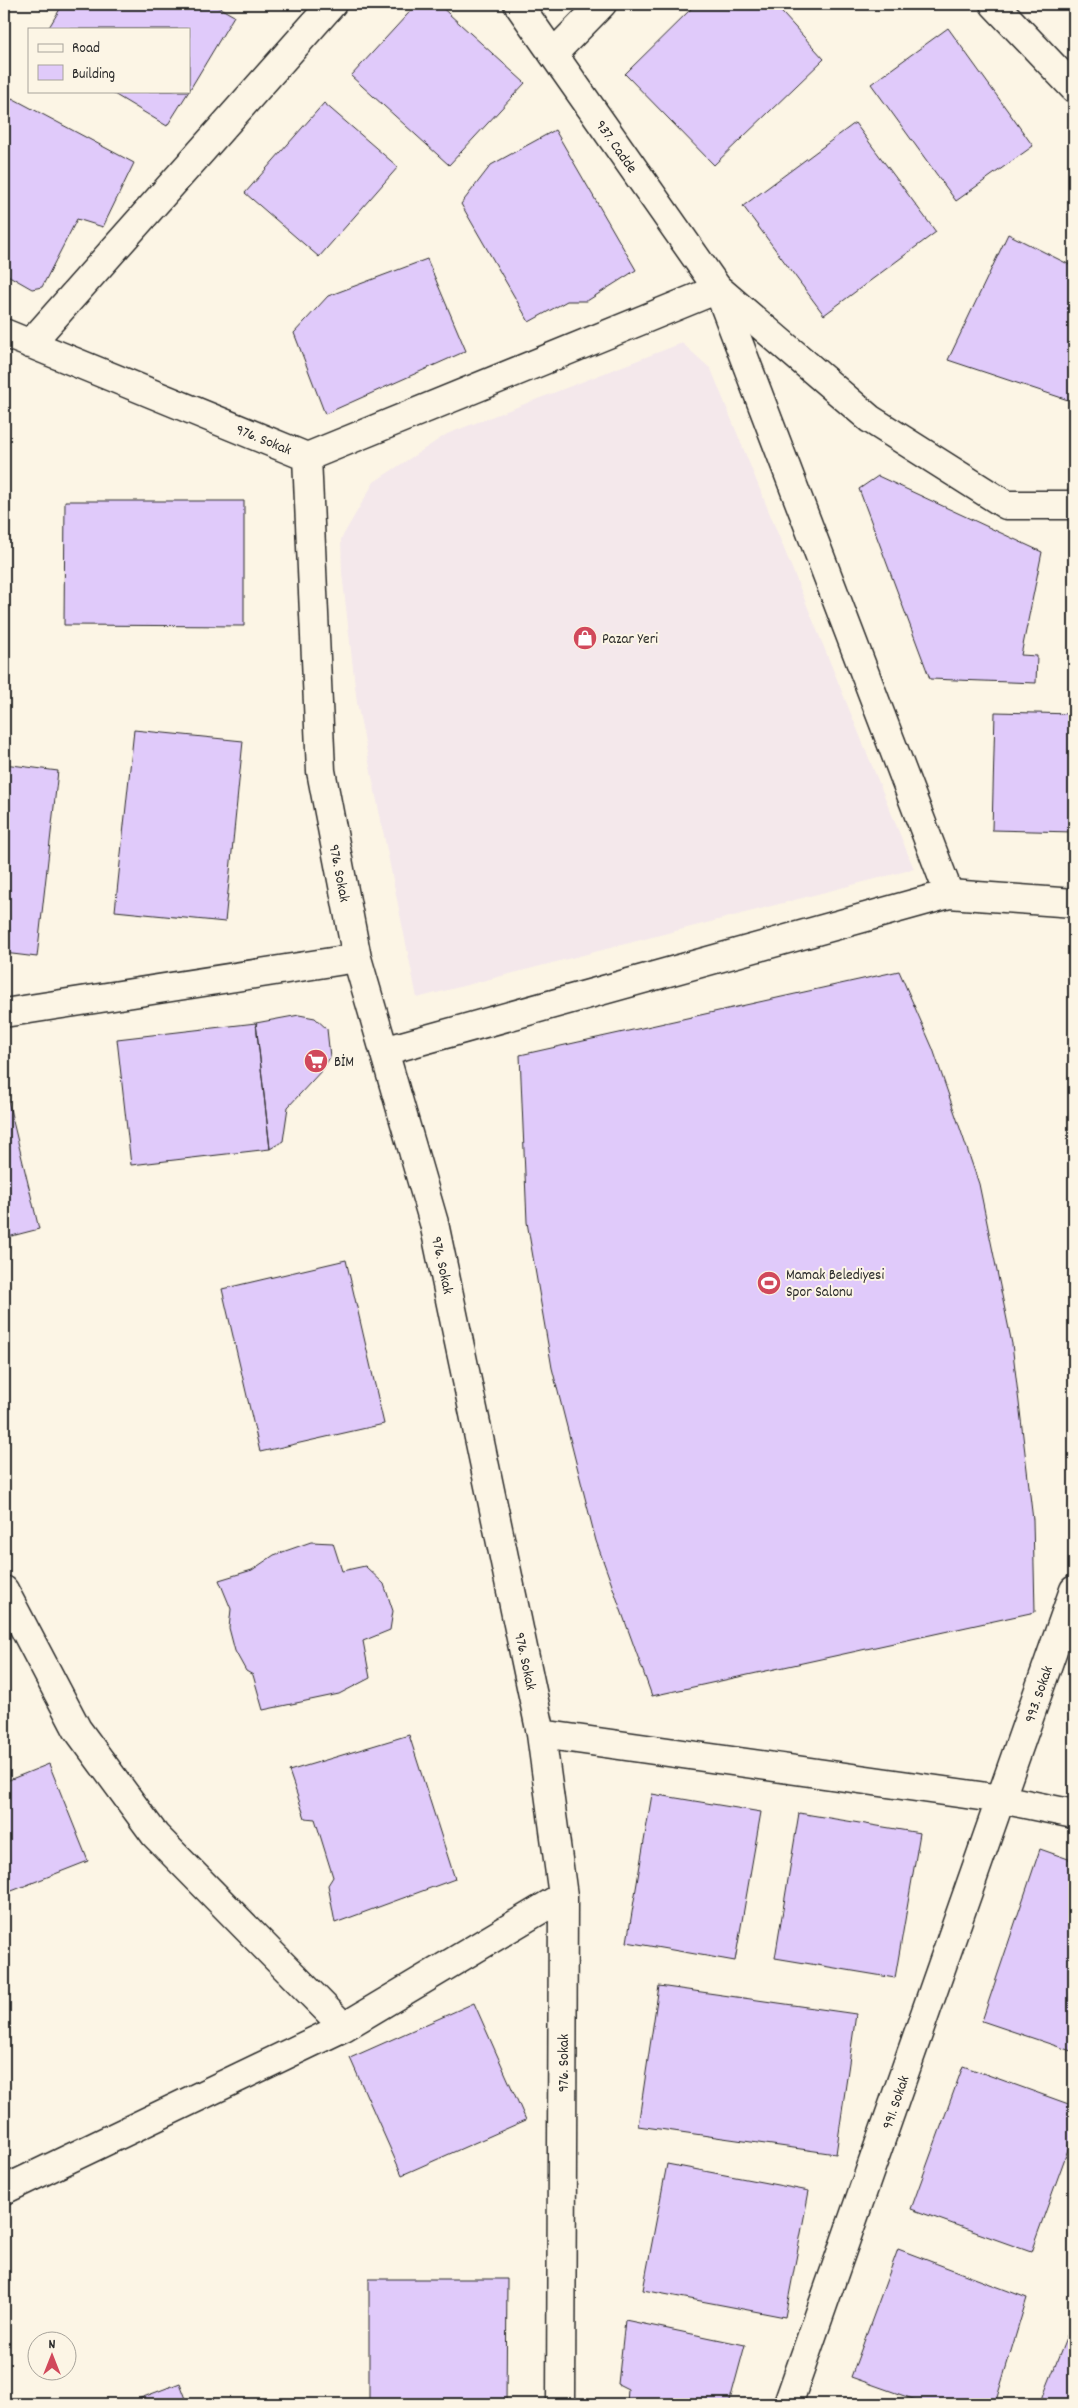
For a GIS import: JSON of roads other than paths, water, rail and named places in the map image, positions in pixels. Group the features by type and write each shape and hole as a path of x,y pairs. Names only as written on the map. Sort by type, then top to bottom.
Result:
{"street":[{"path":"30,344 332,4"},
{"name":"937. Cadde","path":"518,4 718,289"},
{"path":"553,54 602,4"},
{"path":"994,4 1074,88"},
{"path":"307,457 718,289"},
{"path":"718,289 870,419 1006,505 1074,505"},
{"path":"718,289 949,894"},
{"name":"976. Sokak","path":"4,333 307,457 321,771 357,958 434,1223 541,1734 563,1896 561,2404"},
{"path":"384,1052 949,894 1074,903"},
{"path":"4,1013 357,958"},
{"path":"4,1590 77,1729 155,1835 344,2027"},
{"name":"993. Sokak","path":"1001,1799 1074,1590"},
{"path":"541,1734 1001,1799 1074,1814"},
{"name":"991. Sokak","path":"788,2404 1001,1799"},
{"path":"4,2190 344,2027 563,1896"}],"place":[{"name":"Pazar Yeri","path":"585,638"},
{"name":"BİM","path":"316,1061"},
{"name":"Mamak Belediyesi Spor Salonu","path":"769,1283"}]}
